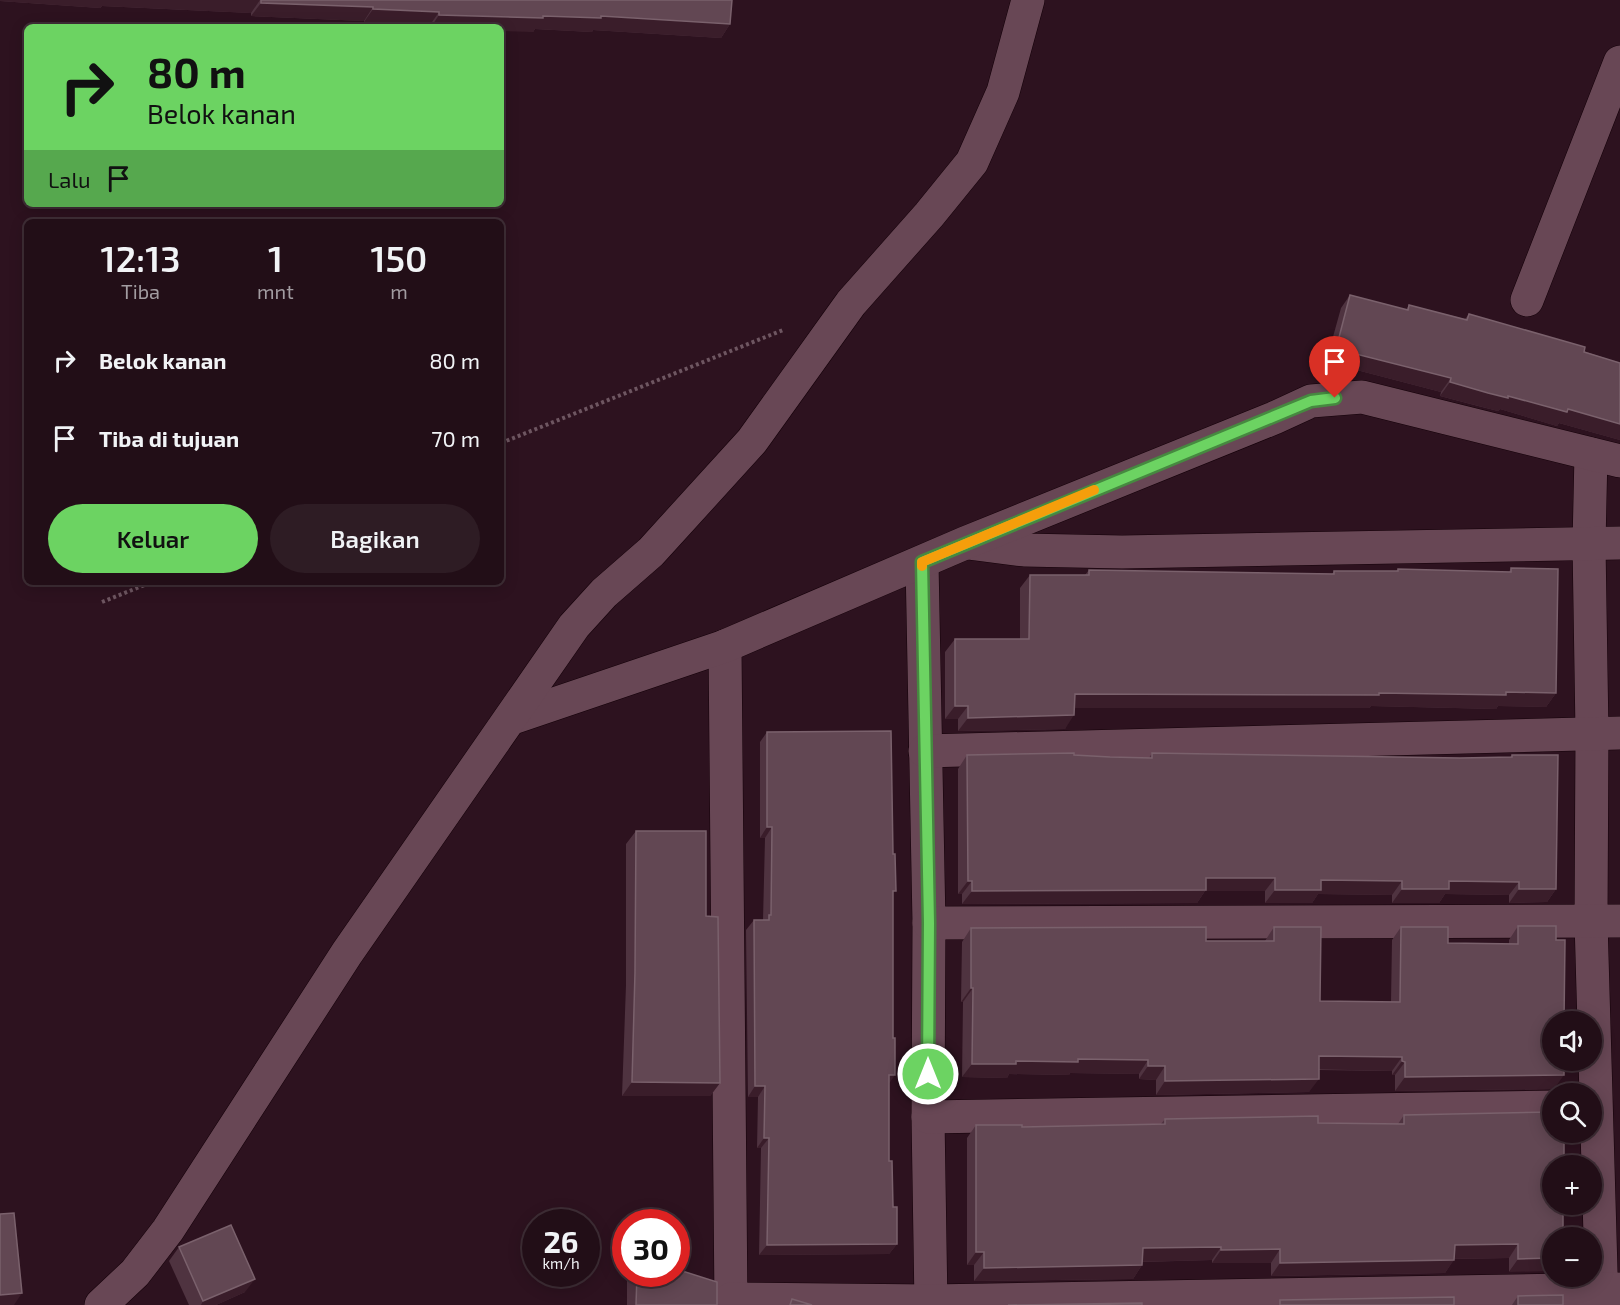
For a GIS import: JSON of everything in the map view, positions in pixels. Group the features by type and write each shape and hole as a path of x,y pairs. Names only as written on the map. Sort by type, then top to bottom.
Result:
{"street":[{"path":"101,1305 135,1273 168,1230 347,953 574,626 604,593 651,552 752,441 851,303 929,215 972,162 1003,92 1028,0"},
{"path":"1527,300 1620,62"},
{"path":"510,719 725,646 965,543 1311,401 1362,397 1606,457 1606,921 1603,1106 1608,1294 931,1303 731,1302 725,646"},
{"path":"965,543 1024,550 1122,552 1605,544"},
{"path":"922,562 929,923 928,1117 931,1303"},
{"path":"925,751 1606,733"},
{"path":"929,923 1606,921"},
{"path":"928,1117 1542,1107"}],"path":[{"path":"504,442 785,329"},
{"path":"102,602 144,585"}],"building":[{"path":"261,0 732,0 730,24 601,16 601,18 543,16 543,18 439,15 439,12 373,9 373,7 261,3"},
{"path":"1350,295 1408,310 1409,305 1467,320 1469,314 1585,347 1584,352 1620,363 1620,424 1568,409 1567,412 1488,393 1450,382 1451,378 1336,349"},
{"path":"1511,568 1558,569 1556,693 1506,692 1506,695 1075,694 1074,715 968,718 968,706 955,706 955,639 1029,639 1030,575 1089,575 1089,570 1334,574 1334,571 1398,571 1398,569 1511,572"},
{"path":"891,731 893,854 895,854 896,891 893,891 895,1075 889,1075 889,1161 892,1161 893,1207 897,1207 897,1244 767,1245 769,1138 764,1138 765,1086 755,1086 754,920 769,920 769,915 771,915 772,827 767,827 767,732"},
{"path":"1074,753 1074,755 1152,758 1152,753 1460,758 1558,755 1556,889 1519,889 1519,882 1449,881 1449,889 1402,889 1402,881 1321,880 1321,890 1275,890 1275,878 1206,878 1206,890 972,891 972,881 968,881 967,755"},
{"path":"636,831 706,831 706,916 718,917 720,1083 632,1082"},
{"path":"1518,926 1556,926 1556,940 1565,940 1564,1011 1542,1011 1542,1071 1564,1071 1564,1075 1405,1077 1405,1062 1402,1061 1402,1057 1319,1056 1319,1079 1165,1081 1165,1066 1148,1066 1148,1060 1078,1059 1078,1062 1016,1061 1016,1064 972,1064 971,928 1206,927 1206,941 1274,941 1274,927 1321,927 1320,1001 1400,1002 1401,927 1448,927 1448,943 1518,944"},
{"path":"1542,1112 1542,1143 1564,1143 1564,1155 1542,1155 1542,1215 1563,1215 1563,1227 1542,1227 1542,1258 1518,1259 1518,1244 1455,1245 1454,1260 1280,1263 1280,1249 1143,1248 1142,1265 984,1268 984,1252 976,1252 976,1125 1022,1125 1022,1127 1165,1124 1165,1119 1318,1116 1318,1123 1404,1124 1404,1115"},
{"path":"14,1213 22,1293 0,1295 0,1214"},
{"path":"231,1225 255,1279 203,1301 179,1247"},
{"path":"690,1273 717,1282 717,1305 636,1305 637,1287 690,1287"},
{"path":"1563,1295 1563,1305 1518,1305 1518,1296"},
{"path":"1454,1297 1454,1305 1280,1305 1280,1300"},
{"path":"792,1299 812,1305 790,1305"},
{"path":"1142,1303 1142,1305 1008,1305"}],"slow traffic":[{"path":"922,566 922,562 1094,490"}],"route":[{"path":"928,1074 929,923 922,562 1311,401 1335,398"}]}
